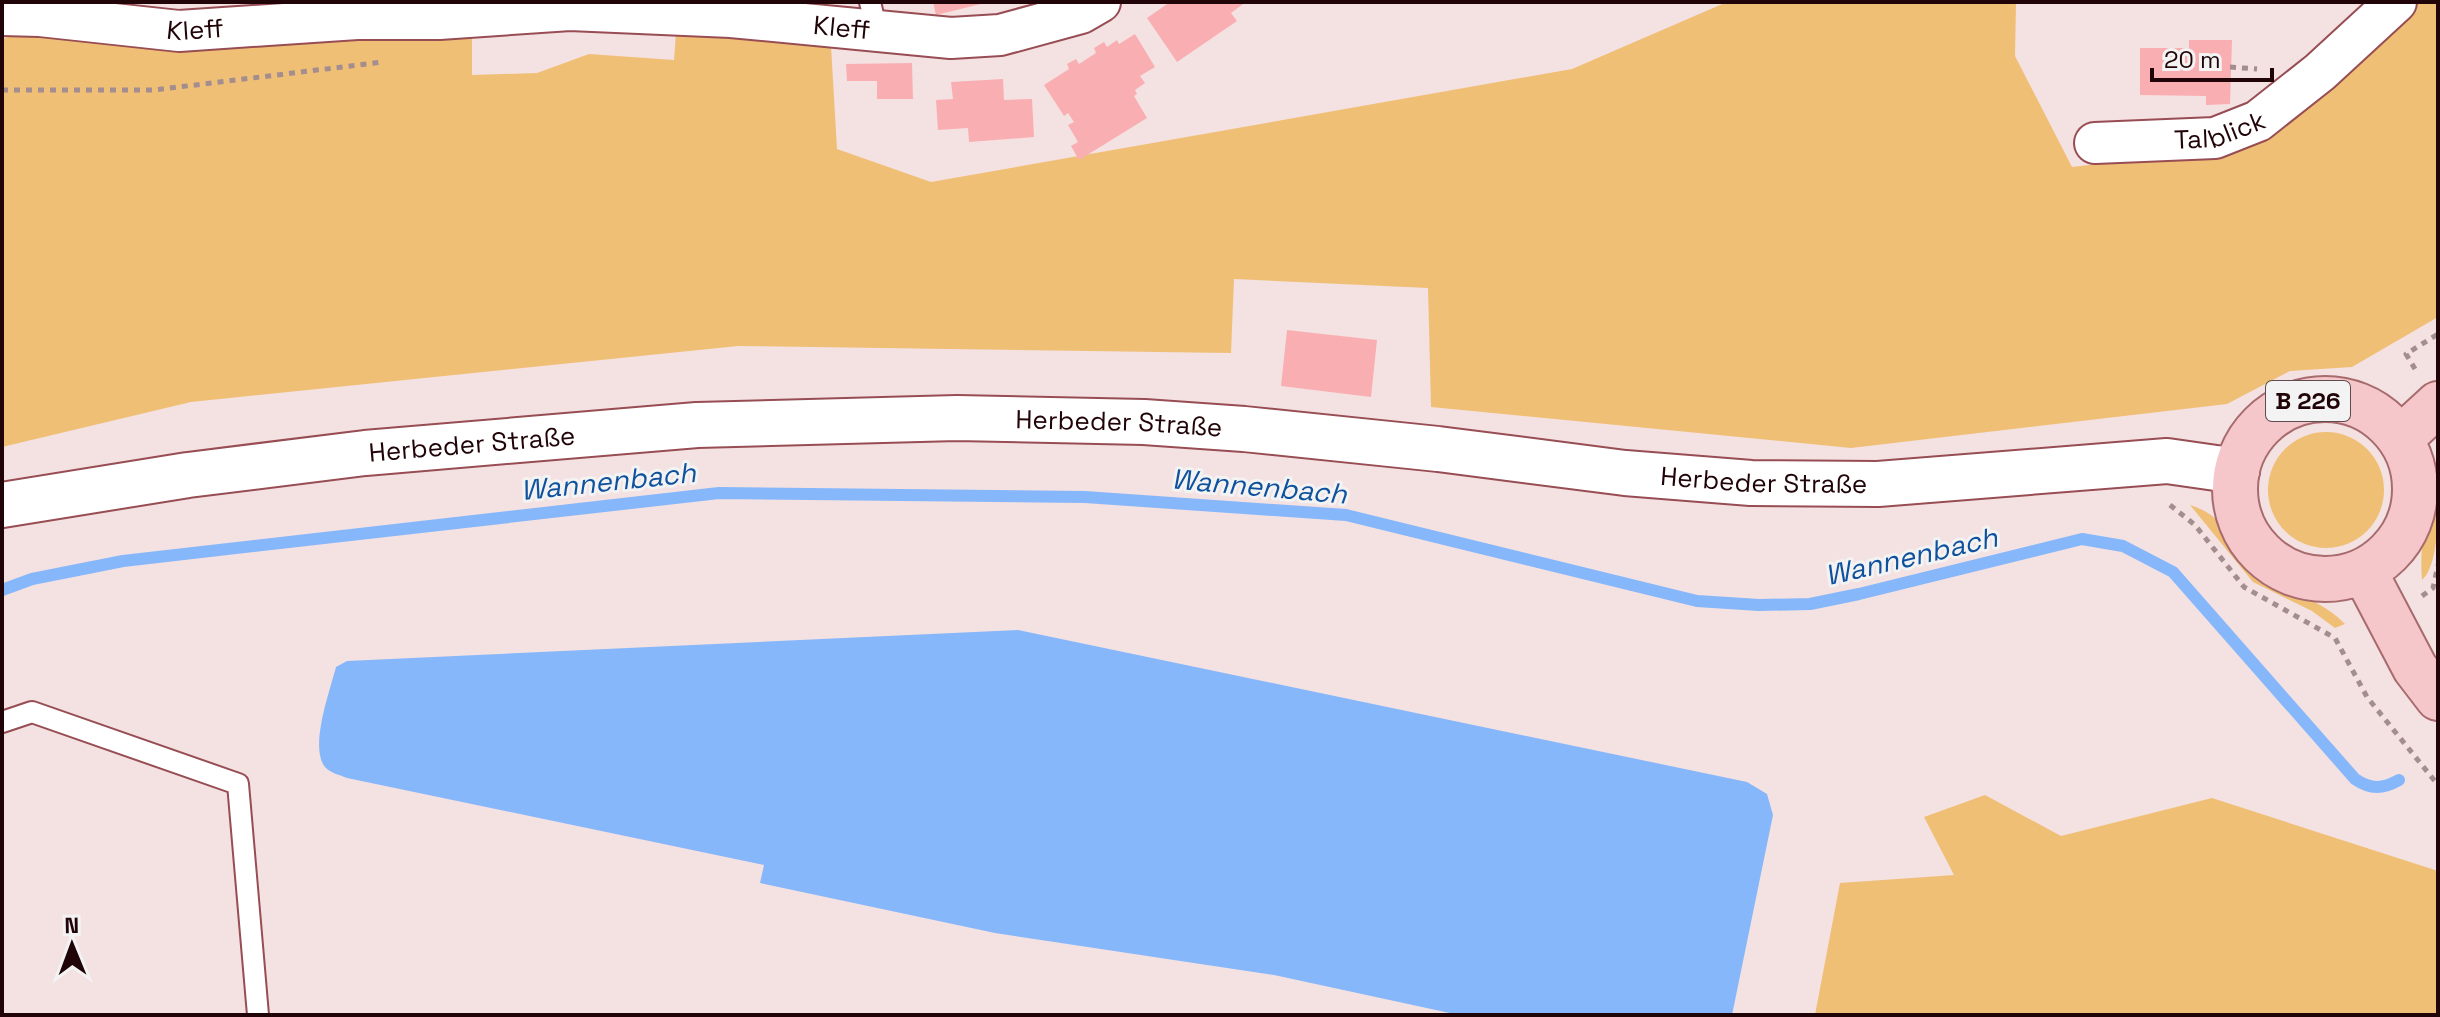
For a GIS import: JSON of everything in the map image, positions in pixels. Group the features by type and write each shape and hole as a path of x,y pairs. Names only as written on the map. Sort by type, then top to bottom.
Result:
{"main road":[{"name":"B 226","path":"2331,398 2368,409 2386,421 2401,438 2410,455 2416,487 2415,502 2409,523 2394,548 2364,571 2329,579 2304,577 2279,567 2253,543 2239,516 2235,491 2237,471 2245,447 2266,420 2300,402 2331,398"},
{"path":"2401,438 2438,404"},
{"name":"Herbeder Straße","path":"2,505 188,475 394,450 697,425 957,418 1144,422 1244,429 1625,473 1751,483 1935,481 2031,470 2167,461 2237,471"},
{"path":"2364,571 2415,668 2438,698"}],"street":[{"name":"Kleff","path":"2,15 132,15 179,31 268,13 357,19 439,19 570,10 731,17 873,17 951,38 1000,35 1081,13 1100,2"},
{"name":"Talblick","path":"2095,143 2215,138 2258,121 2320,72 2396,2"}],"lane":[{"path":"2,722 32,712 238,784 258,1015"}],"path":[{"path":"2,90 154,90 384,62"},
{"path":"2170,506 2195,525 2244,587 2335,638 2367,697 2438,785"}],"shaded area":[{"path":"1727,2 2016,2 2015,56 2072,167 2255,145 2412,2 2438,2 2438,317 2352,367 2290,371 2227,404 1851,448 1431,407 1428,288 1234,279 1231,353 738,346 191,402 2,447 2,39 28,30 472,29 472,75 537,73 589,54 674,60 676,33 831,46 837,149 931,182 1572,69"},
{"path":"2326,432 2348,436 2367,449 2380,468 2384,490 2380,512 2367,531 2348,544 2326,548 2304,544 2285,531 2272,512 2268,490 2272,468 2285,449 2304,436"},
{"path":"2438,483 2435,549 2428,572 2422,580 2424,531"},
{"path":"2190,505 2216,519 2265,576 2327,609 2345,624 2335,628 2312,611 2253,582"},
{"path":"1985,795 2061,836 2212,798 2438,871 2438,1015 1815,1015 1840,883 1954,875 1924,817"}],"water":[{"path":"1018,630 1747,782 1767,794 1773,815 1732,1015 1459,1015 1274,975 995,933 760,883 764,865 347,778 327,769 321,758 320,733 326,704 336,667 347,661"}],"building":[{"path":"933,2 985,2 985,3 936,15"},
{"path":"1170,2 1246,2 1231,13 1237,21 1177,62 1147,18"},
{"path":"1135,34 1155,67 1140,76 1145,83 1135,90 1137,94 1134,96 1147,118 1079,160 1071,146 1078,142 1068,125 1074,122 1068,113 1064,116 1044,85 1069,69 1067,64 1076,59 1079,64 1096,53 1094,48 1104,42 1107,47 1117,40 1119,44"},
{"path":"2189,40 2232,40 2230,104 2206,105 2206,96 2140,95 2140,48 2189,48"},
{"path":"912,63 913,99 877,99 877,81 847,81 846,64"},
{"path":"1003,79 1004,100 1032,99 1034,137 969,142 968,128 938,130 936,100 953,99 951,82"},
{"path":"1287,330 1377,340 1371,397 1281,386"}],"waterway":[{"name":"Wannenbach","path":"2,590 32,579 123,561 719,493 1085,497 1346,515 1697,601 1759,605 1810,604 1859,594 2082,539 2123,546 2173,572 2355,779 2377,787 2399,780"}]}
